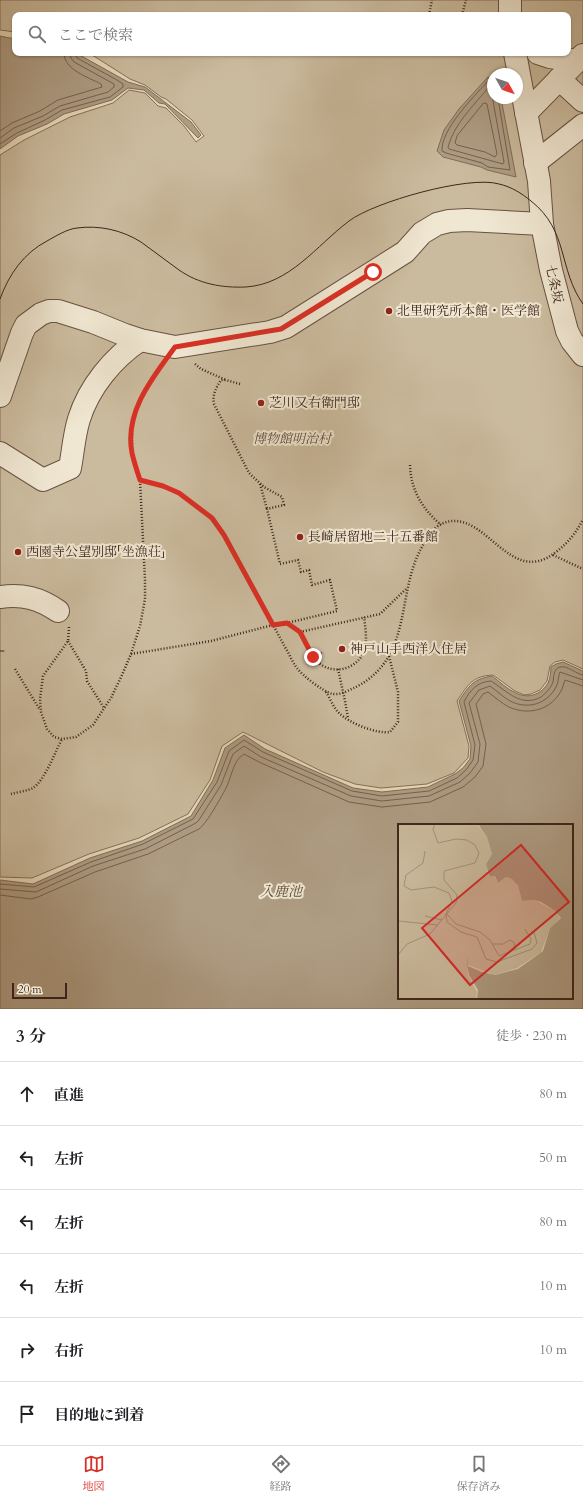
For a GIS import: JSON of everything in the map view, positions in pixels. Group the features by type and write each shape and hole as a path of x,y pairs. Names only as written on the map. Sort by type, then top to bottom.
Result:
{"lane":[{"path":"510,0 510,12"},
{"name":"七条坂","path":"516,56 536,163 541,216 551,270 566,331 583,354"},
{"path":"547,56 580,58"},
{"path":"526,113 580,58"},
{"path":"559,79 583,101"},
{"path":"536,163 583,125"},
{"path":"0,396 26,325 40,314 49,311 67,313 140,340 175,347 270,332 286,326 405,252 422,233 437,224 449,221 541,216"},
{"path":"0,453 43,480 70,468 75,435 84,405 98,382 117,359 140,340"},
{"path":"0,597 10,596 33,598 58,611"}],"path":[{"path":"430,12 432,0"},
{"path":"463,12 466,0"},
{"path":"15,669 42,712 50,733 54,737 62,739 76,738 84,733 93,725 111,698 131,654 140,626 145,600 140,480 132,452 132,428 138,404 150,381 175,347"},
{"path":"240,384 221,380 216,386 213,399 214,404 250,473 260,484 282,497 284,505 267,509"},
{"path":"410,465 412,484 418,500 429,514 441,524"},
{"path":"140,480 163,486 179,493 212,518 224,535 297,668 326,692 339,713 348,719 378,731 390,732 398,722 398,692 389,656"},
{"path":"131,654 211,641 273,625 337,611 330,580 312,585 309,570 301,572 298,560 280,564 260,484"},
{"path":"326,692 332,694 342,693 367,679 389,656 398,635 408,587 418,554 429,535 441,524 456,521 470,524 508,554 522,560 537,560 553,555 577,530 583,519"},
{"path":"553,555 583,569"},
{"path":"300,632 380,614 408,587"},
{"path":"287,623 300,632 312,655 321,665 332,669 338,669 349,667 362,655 366,644 364,617"},
{"path":"42,712 40,699 44,676 68,641 86,672 87,681 104,708"},
{"path":"312,655 324,653"},
{"path":"338,669 348,719"},
{"path":"11,794 26,790 37,784 45,773 62,739"}],"green space":[{"name":"博物館明治村","path":"0,0 583,0 583,669 563,660 555,662 550,666 547,681 540,690 524,695 515,691 493,675 480,677 471,682 457,701 469,746 468,758 454,773 427,784 381,788 355,784 323,772 243,732 222,746 210,780 188,814 139,838 89,854 32,878 0,877 0,155 24,140 70,117 113,103 129,90 145,93 158,106 166,108 184,126 196,142 204,136 192,120 166,99 145,85 130,79 94,56 571,56 571,12 12,12 12,32 0,30"}],"water":[{"path":"0,36 12,38 12,56 81,56 128,82 145,87 191,122 201,135 198,138 165,104 159,103 144,90 128,88 112,100 64,114 47,124 18,136 0,149"},
{"path":"487,78 487,104 502,104 516,177 443,157 437,151 444,130 459,109"},
{"name":"入鹿池","path":"563,662 583,671 583,1009 0,1009 0,880 33,884 90,858 142,841 191,816 213,780 225,748 244,735 265,749 353,788 382,792 428,787 455,774 463,768 470,759 471,746 459,701 472,684 480,679 492,676 516,693 530,696 538,693 548,683 551,667"}],"tram line":[{"path":"0,299 8,281 24,258 39,246 62,233 73,229 94,227 110,229 126,234 141,242 179,270 195,279 220,286 246,287 262,284 276,279 302,262 349,221 379,206 422,192 466,183 485,182 504,185 524,195 543,213 552,225 558,238 575,291 583,304"}],"place":[{"name":"北里研究所本館・医学館","path":"389,311"},
{"name":"芝川又右衛門邸","path":"261,403"},
{"name":"長崎居留地二十五番館","path":"300,537"},
{"name":"西園寺公望別邸「坐漁荘」","path":"18,552"},
{"name":"神戸山手西洋人住居","path":"342,649"}],"route":[{"path":"313,657 300,632 287,623 273,625 224,535 212,518 179,493 163,486 140,480 132,452 132,428 138,404 150,381 175,347 281,329 373,272"}]}
